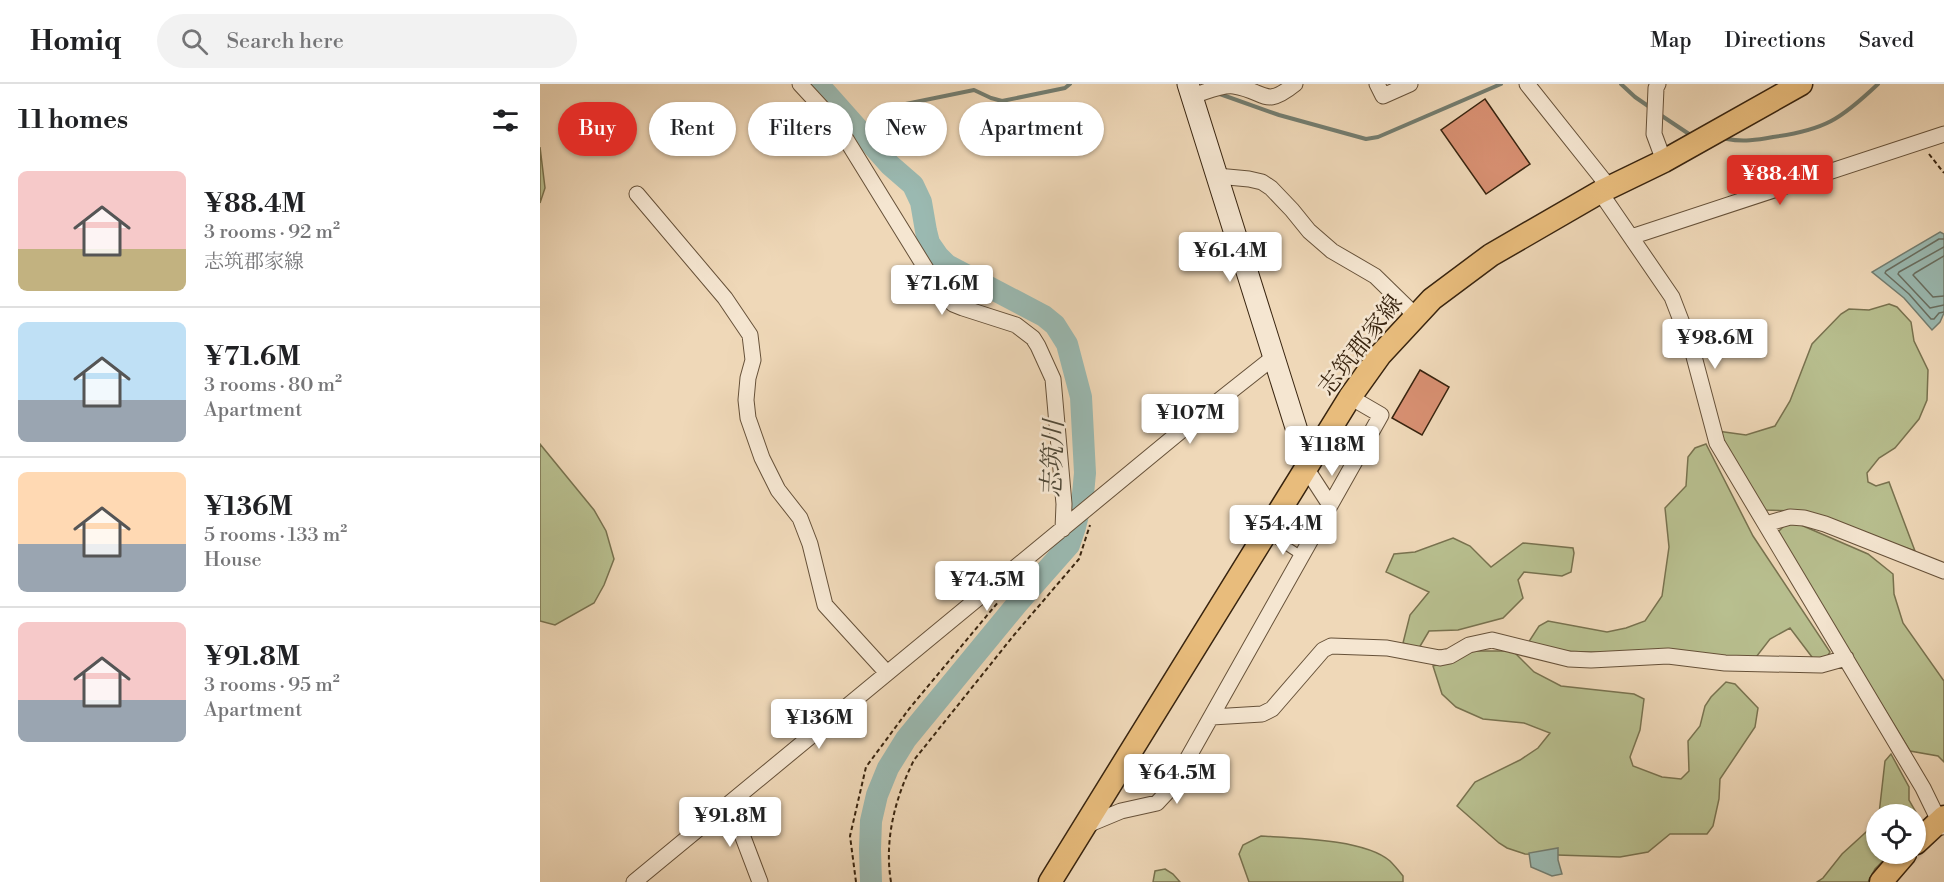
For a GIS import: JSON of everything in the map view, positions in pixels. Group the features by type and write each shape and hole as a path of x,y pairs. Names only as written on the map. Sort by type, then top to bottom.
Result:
{"main road":[{"name":"志筑郡家線","path":"1050,882 1350,398 1380,355 1416,316 1432,299 1491,255 1604,189 1664,161 1801,84"},
{"path":"1190,90 1308,464"},
{"path":"1926,835 1942,823"},
{"path":"1881,882 1896,864"}],"street":[{"path":"800,84 836,123 939,290 953,304 1016,325 1033,338 1038,346 1053,379 1064,528"},
{"path":"1190,90 1233,86 1272,98 1295,84"},
{"path":"1377,84 1383,96 1410,84"},
{"path":"1527,84 1604,189 1631,237 1672,297 1692,349 1717,443 1942,823"},
{"path":"1658,84 1653,134 1664,161"},
{"path":"1631,237 1944,134"},
{"path":"1217,176 1249,179 1262,182 1271,188 1309,231 1332,252 1375,276 1416,316"},
{"path":"637,194 725,298 750,335 753,360 748,378 746,400 748,418 762,458 778,490 800,518 810,544 825,605 887,673"},
{"path":"634,882 1274,357"},
{"path":"1085,826 1121,811 1157,802 1171,788 1382,416 1350,398"},
{"path":"1308,464 1330,505"},
{"path":"1766,524 1790,517 1804,518 1944,571"},
{"path":"1212,717 1262,714 1272,709 1323,650 1330,646 1387,648 1440,658 1488,640 1569,659 1668,656 1725,663 1821,665 1846,658"},
{"path":"730,803 760,882"}],"lane":[{"path":"1266,532 1302,556"}],"path":[{"path":"1919,142 1944,173"},
{"path":"891,882 888,861 890,830 905,778 914,760 1014,635 1079,559 1091,524 1090,506"},
{"path":"856,882 850,836 866,767 909,709 1003,595 1002,578"}],"green space":[{"path":"540,147 545,188 540,203"},
{"path":"1889,304 1897,307 1911,322 1914,341 1928,370 1927,400 1919,419 1895,448 1879,458 1867,473 1868,482 1876,486 1889,482 1915,551 1799,511 1765,510 1717,431 1746,435 1775,426 1790,401 1812,344 1841,314 1849,309 1869,310"},
{"path":"540,444 594,510 606,531 614,559 594,603 555,625 540,621"},
{"path":"1706,444 1753,536 1830,652 1824,662 1815,661 1790,628 1770,639 1753,661 1653,654 1554,651 1528,643 1539,626 1548,621 1607,632 1645,621 1662,596 1669,547 1665,508 1686,486 1688,457 1695,448"},
{"path":"1794,522 1868,554 1893,574 1894,594 1903,623 1944,681 1944,762 1938,756 1910,751 1777,533 1784,526"},
{"path":"1453,538 1470,546 1491,567 1523,543 1573,548 1571,572 1562,576 1524,572 1518,580 1523,598 1503,618 1458,630 1429,631 1419,648 1403,643 1410,615 1429,592 1386,572 1394,554 1415,552"},
{"path":"1471,651 1513,651 1534,672 1561,686 1634,694 1644,699 1640,730 1630,757 1633,766 1662,777 1681,779 1689,771 1688,741 1700,726 1705,706 1726,682 1735,684 1758,708 1755,727 1720,779 1719,799 1713,826 1707,834 1670,834 1648,852 1620,857 1525,854 1499,843 1457,806 1475,782 1520,760 1538,748 1550,733 1524,723 1483,719 1456,707 1442,694 1433,666"},
{"path":"1891,754 1909,787 1911,804 1880,804 1885,761"},
{"path":"1866,832 1866,864 1880,864 1868,882 1817,882 1823,878 1842,854"},
{"path":"1261,836 1329,841 1364,848 1390,861 1403,876 1403,882 1249,882 1239,854 1243,845"},
{"path":"1165,869 1180,882 1153,882 1155,871"}],"water":[{"path":"1940,232 1944,234 1944,313 1940,322 1932,330 1904,298 1872,272"},
{"path":"1558,848 1558,860 1562,874 1552,876 1531,867 1529,853"}],"building":[{"path":"1485,99 1530,164 1486,194 1441,130"},
{"path":"1420,370 1449,387 1422,435 1392,418"}],"waterway":[{"name":"志筑川","path":"818,84 890,165 913,185 921,202 929,243 938,256 947,265 1044,316 1055,325 1067,344 1081,397 1085,473 1083,494 1069,545 1017,604 906,739 888,768 877,795 871,821 871,882"},
{"path":"890,165 891,107 974,90 1002,101 1065,88 1070,84"},
{"path":"1217,93 1279,115 1366,139 1378,137 1501,84"},
{"path":"1621,84 1651,108"},
{"path":"1727,139 1761,139 1806,131 1842,114 1878,84"},
{"path":"1659,114 1689,134"}]}
